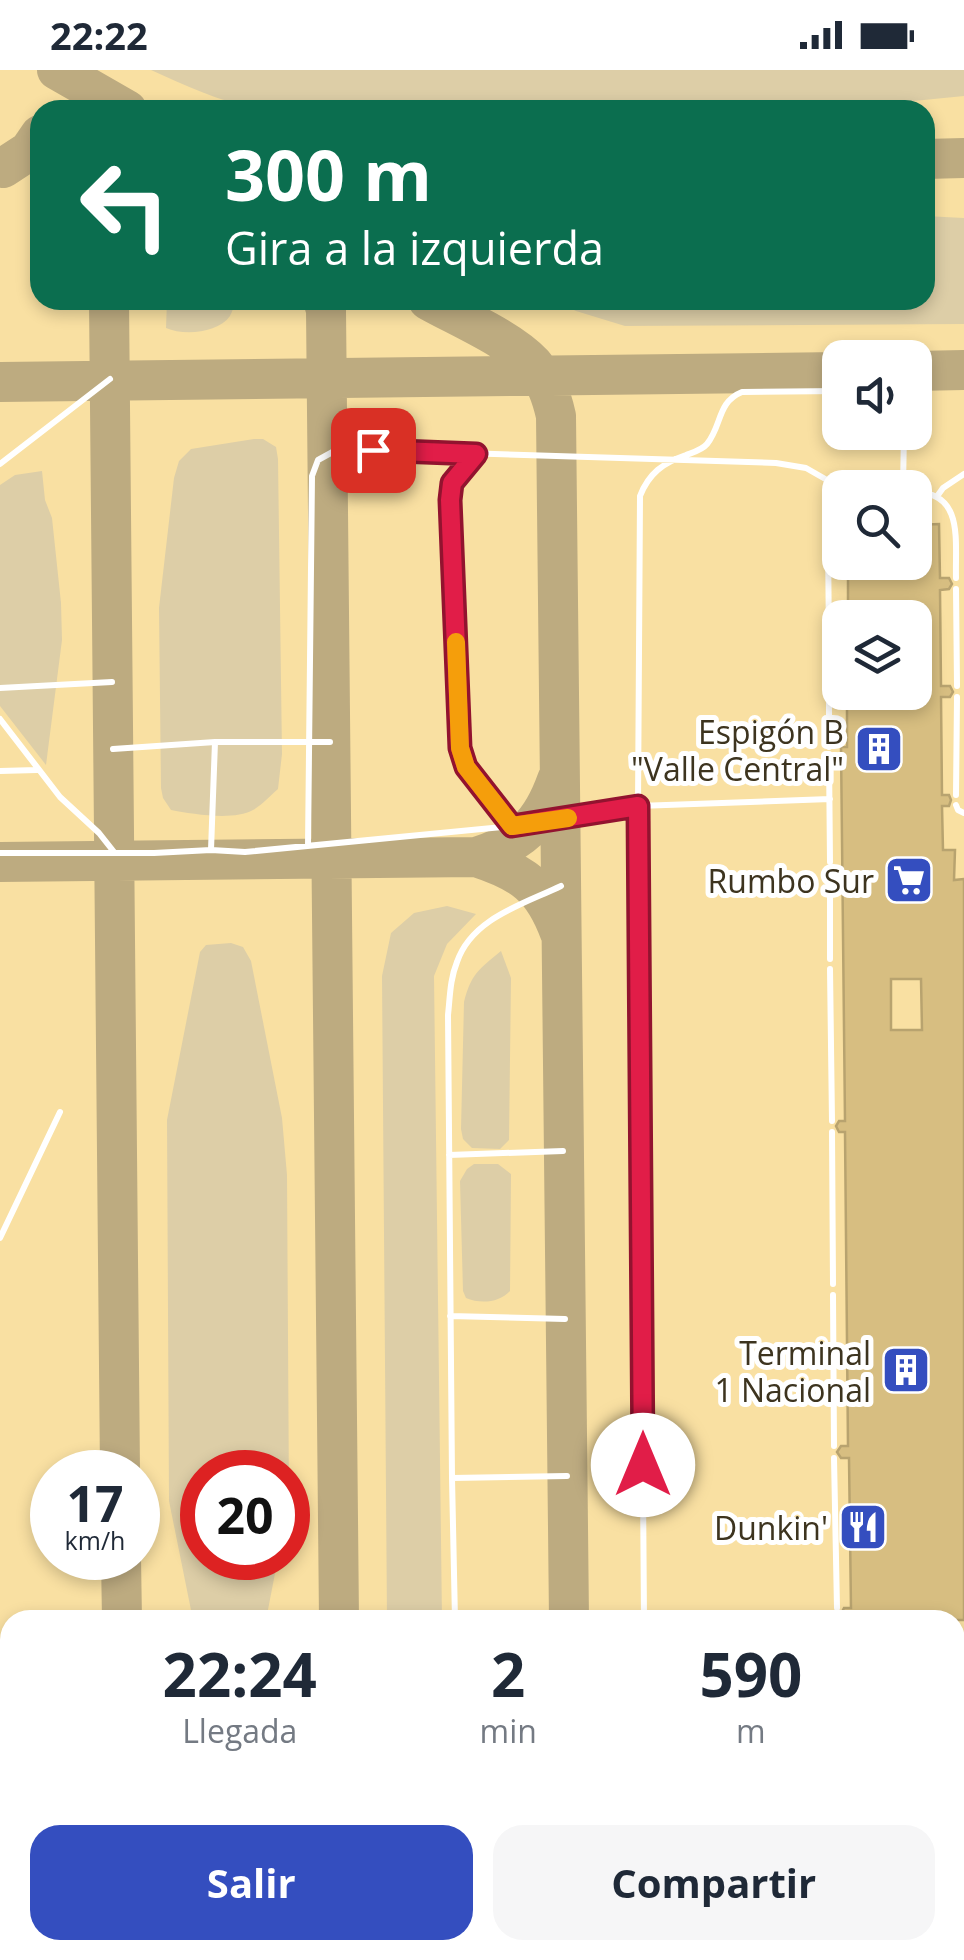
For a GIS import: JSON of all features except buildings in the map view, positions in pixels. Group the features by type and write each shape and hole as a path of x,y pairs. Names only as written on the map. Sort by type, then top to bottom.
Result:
{"lane":[{"path":"0,464 110,379"},
{"path":"644,1610 638,806 640,496 652,473 707,444 725,404 735,394 822,391"},
{"path":"308,846 312,476 318,460 338,449 776,463 806,468 822,477"},
{"path":"476,454 452,483 450,500 460,748 466,767 512,826"},
{"path":"938,495 964,474"},
{"path":"932,494 946,502 955,516 956,578"},
{"path":"956,589 957,686"},
{"path":"0,688 112,682"},
{"path":"956,795 957,696"},
{"path":"829,710 829,747"},
{"path":"0,718 60,797 114,852"},
{"path":"0,731 10,732"},
{"path":"212,850 215,742"},
{"path":"113,748 215,742 330,742"},
{"path":"829,757 830,862"},
{"path":"0,771 38,770"},
{"path":"0,852 245,852 512,826 638,806 830,799"},
{"path":"956,806 964,813"},
{"path":"830,872 830,959"},
{"path":"456,1610 449,996 463,948 489,920 562,886"},
{"path":"830,969 832,1121"},
{"path":"0,1238 60,1112"},
{"path":"832,1132 833,1284"},
{"path":"449,1155 563,1151"},
{"path":"833,1295 834,1446"},
{"path":"450,1316 565,1318"},
{"path":"834,1458 837,1608"},
{"path":"452,1478 567,1476"}],"shaded area":[{"path":"0,70 964,70 964,1610 0,1610"},
{"path":"151,70 964,70 964,96 924,100 225,100"},
{"path":"935,217 964,218 964,324 625,326 576,311 935,310"},
{"path":"167,310 232,310 225,322 209,329 191,332 166,328"},
{"path":"263,439 276,447 278,459 282,754 278,789 260,806 235,815 171,810 161,788 159,608 174,478 179,461 191,449"},
{"path":"42,471 45,500 52,518 62,640 46,765 0,706 0,485 15,475"},
{"path":"447,906 476,914 447,944 434,976 442,1610 387,1610 382,976 391,933 414,913"},
{"path":"231,943 243,947 251,961 282,1118 287,1175 289,1450 180,1450 180,1556 169,1501 167,1120 200,952 206,945"},
{"path":"501,951 511,978 509,1140 500,1149 472,1148 463,1139 461,1129 464,1002 477,973"},
{"path":"474,1164 498,1164 511,1174 510,1291 489,1301 466,1298 463,1291 460,1181"},
{"path":"185,1580 274,1580 268,1610 191,1610"}],"taxiway":[{"path":"57,70 110,100"},
{"path":"3,168 30,150"},
{"path":"935,159 964,158"},
{"path":"109,310 120,1450"},
{"path":"326,310 339,1610"},
{"path":"447,310 498,337 533,364 550,395 556,416 569,1610"},
{"path":"932,371 964,370"},
{"path":"0,382 822,372"},
{"path":"476,857 527,830 544,809 557,780"},
{"path":"0,862 476,857 529,883 546,903 560,933"},
{"path":"121,1580 122,1610"}],"slow traffic":[{"path":"456,642 460,748 466,767 512,826 568,818"}],"place":[{"name":"Espigón B \"Valle Central\"","path":"879,749"},
{"name":"Rumbo Sur","path":"909,880"},
{"name":"Terminal 1 Nacional","path":"906,1370"},
{"name":"Dunkin'","path":"863,1527"}],"route":[{"path":"373,450 476,454 452,483 450,500 460,748 466,767 512,826 638,806 643,1465"}]}
